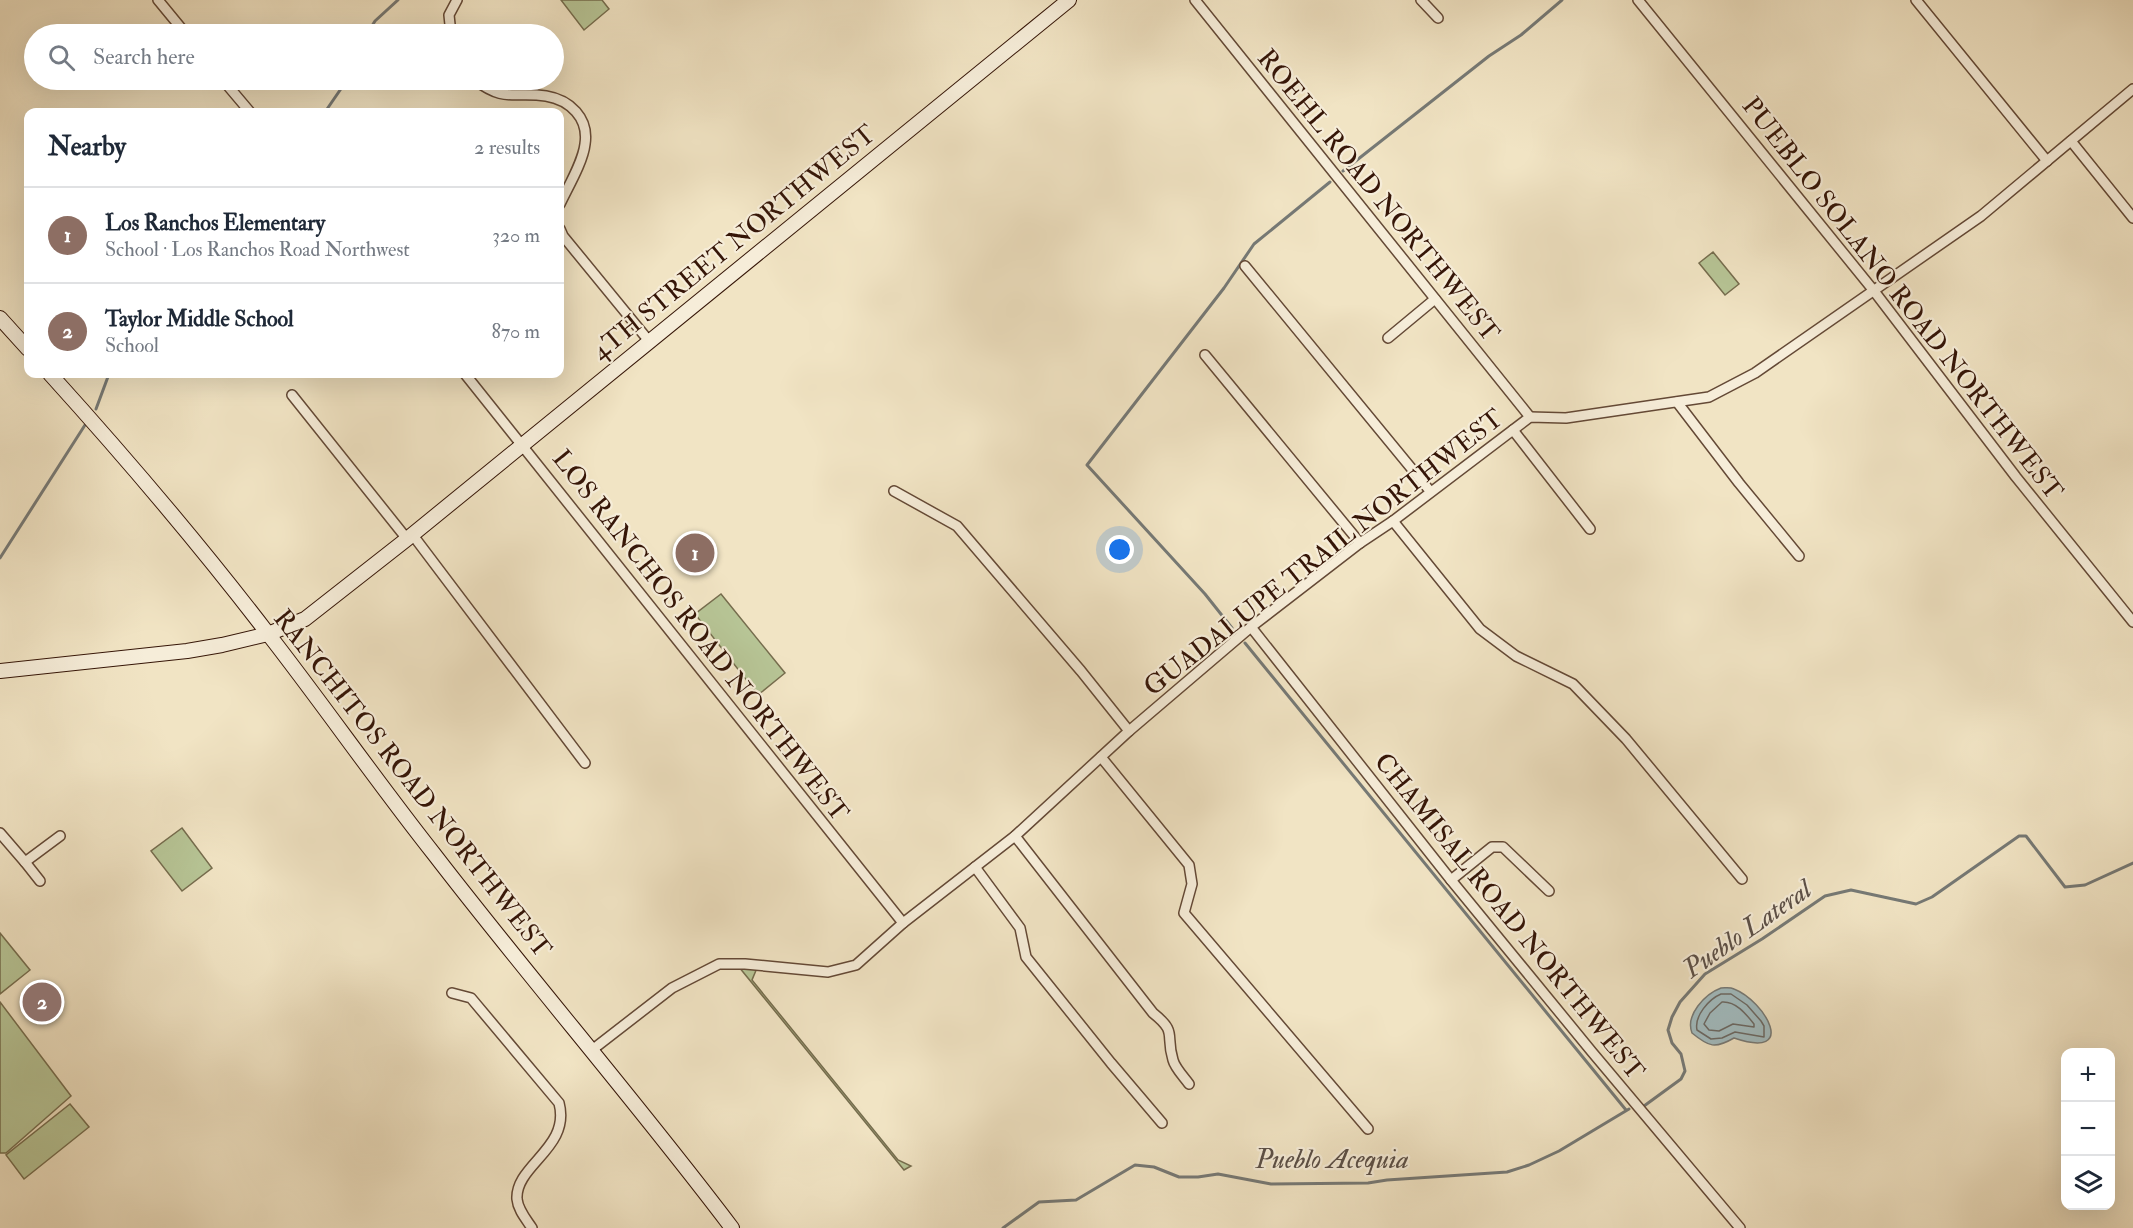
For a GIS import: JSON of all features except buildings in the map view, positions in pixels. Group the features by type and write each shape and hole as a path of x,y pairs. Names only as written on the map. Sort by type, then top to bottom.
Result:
{"main road":[{"name":"4TH STREET NORTHWEST","path":"0,670 187,651 268,634 305,619 1069,0"},
{"path":"0,318 24,345"},
{"name":"RANCHITOS ROAD NORTHWEST","path":"54,378 124,456 268,634 440,863 592,1050 732,1228"}],"street":[{"path":"158,0 178,24"},
{"path":"450,24 449,15 457,0"},
{"name":"ROEHL ROAD NORTHWEST","path":"1195,0 1530,417"},
{"path":"1421,0 1438,18"},
{"name":"PUEBLO SOLANO ROAD NORTHWEST","path":"1638,0 1874,291 2008,467 2133,622"},
{"path":"1916,0 2047,161"},
{"name":"GUADALUPE TRAIL NORTHWEST","path":"592,1050 672,988 719,964 746,964 828,972 856,965 903,923 1016,836 1130,731 1251,627 1530,417 1566,418 1709,397 1755,374 1981,216 2133,89"},
{"path":"231,90 247,108"},
{"path":"492,90 507,96 546,96 564,102 576,110 583,121 586,134 585,146 564,195"},
{"path":"2071,141 2133,218"},
{"path":"564,237 649,341"},
{"path":"1245,266 1430,491"},
{"path":"1388,338 1435,299"},
{"path":"1205,355 1360,543"},
{"name":"LOS RANCHOS ROAD NORTHWEST","path":"468,378 903,923"},
{"path":"292,395 409,537 585,763"},
{"path":"1677,402 1799,556"},
{"path":"1513,430 1590,529"},
{"path":"894,491 957,526 1130,731"},
{"path":"1393,521 1480,629 1516,656 1573,684 1626,739 1742,879"},
{"name":"CHAMISAL ROAD NORTHWEST","path":"1251,627 1451,880 1592,1053 1740,1228"},
{"path":"1101,757 1189,865 1192,884 1185,913 1368,1129"},
{"path":"0,833 40,881"},
{"path":"25,862 60,836"},
{"path":"1016,836 1153,1013 1167,1024 1173,1061 1189,1084"},
{"path":"1451,880 1492,847 1503,848 1549,891"},
{"path":"975,867 1020,928 1026,957 1162,1123"},
{"path":"452,993 471,998 559,1103 562,1114 561,1125 556,1136 522,1182 518,1191 517,1201 522,1214 532,1228"}],"green space":[{"path":"561,0 602,0 609,9 584,30"},
{"path":"1713,252 1739,284 1725,295 1699,263"},
{"path":"721,594 785,673 758,695 695,614"},
{"path":"182,828 212,868 182,891 151,851"},
{"path":"0,933 30,970 0,994"},
{"path":"739,967 757,968 752,980 898,1160 911,1166 904,1170"},
{"path":"0,1002 71,1096 6,1153 0,1153"},
{"path":"70,1104 89,1127 24,1179 6,1155"}],"water":[{"path":"1721,988 1734,989 1746,995 1756,1005 1770,1026 1771,1035 1766,1041 1754,1043 1734,1038 1722,1044 1712,1045 1692,1033 1691,1019 1694,1012 1703,1000"}],"waterway":[{"path":"373,24 398,0"},
{"path":"1343,171 1489,56 1521,35 1562,0"},
{"path":"328,108 340,90"},
{"path":"1232,628 1205,594 1087,465 1224,288 1254,244 1330,182"},
{"path":"96,409 108,378"},
{"path":"0,558 85,425"},
{"path":"1245,643 1626,1110"},
{"name":"Pueblo Lateral","path":"1644,1106 1681,1079 1685,1071 1681,1054 1672,1043 1668,1030 1680,1002 1705,974 1825,896 1851,890 1916,904 1932,897 2019,836 2026,836 2065,887 2085,885 2133,863"},
{"name":"Pueblo Acequia","path":"1003,1228 1039,1202 1076,1200 1135,1165 1154,1167 1179,1177 1218,1174 1271,1184 1368,1183 1507,1172 1559,1151 1629,1109"}],"place":[{"name":"Los Ranchos Elementary","path":"695,553"},
{"name":"Taylor Middle School","path":"42,1002"}]}
